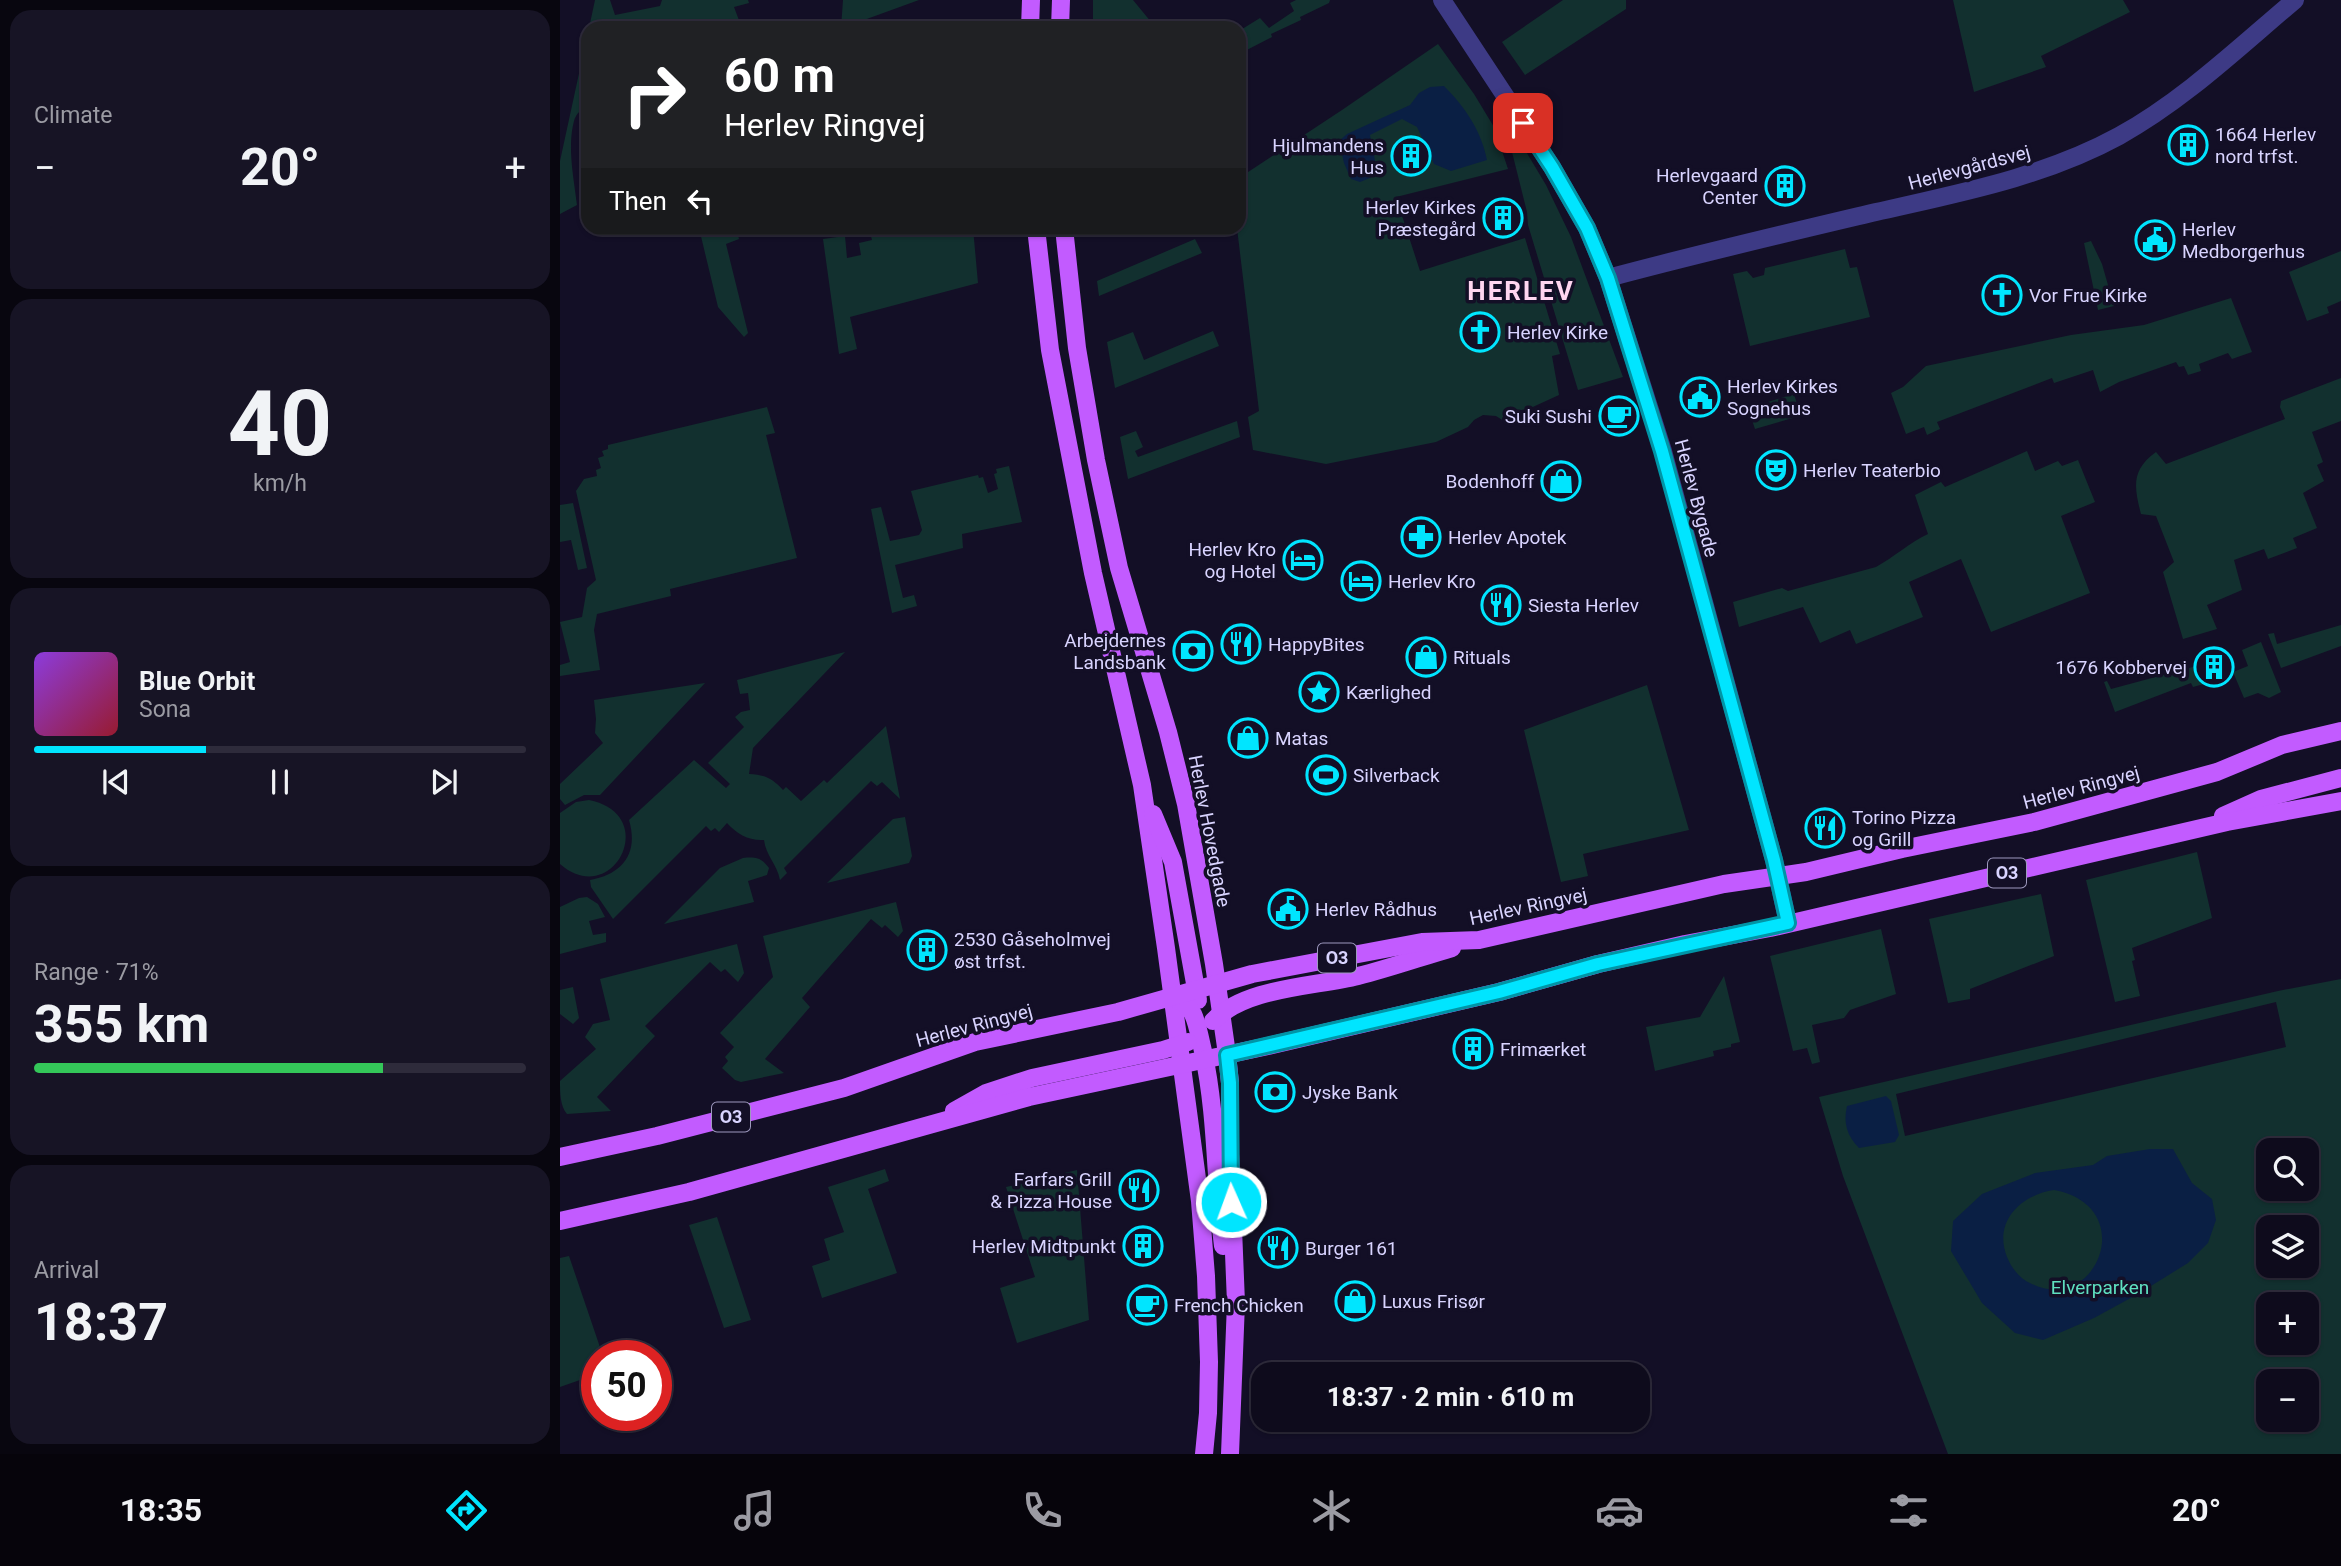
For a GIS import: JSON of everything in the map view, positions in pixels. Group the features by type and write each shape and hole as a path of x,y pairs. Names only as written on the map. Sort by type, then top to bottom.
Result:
{"main road":[{"path":"1030,21 1031,0"},
{"path":"1060,21 1061,0"},
{"path":"1037,235 1050,349 1070,461 1142,785 1172,997 1187,1063 1206,1276 1209,1362 1204,1454"},
{"name":"Herlev Hovedgade","path":"1065,235 1077,348 1096,460 1119,568 1168,732 1186,804 1227,1055 1230,1083 1236,1349 1230,1454"},
{"name":"Herlev Ringvej","path":"560,1157 657,1136 844,1088 975,1042 1118,1012 1270,970 1422,942 1479,940 1724,884 1778,877 2035,822 2217,772 2282,746 2341,731"},
{"path":"2188,831 2261,799 2341,778"},
{"path":"1142,785 1172,863 1197,989 1201,1031"},
{"name":"O3","path":"560,1221 689,1192 1029,1097 1227,1055 1499,992 1598,964 2188,831 2341,801"},
{"path":"1236,1349 1218,1211 1212,1100 1187,1063 1192,1038 1220,1014 1239,1003 1357,976 1479,940"},
{"path":"1201,1031 1215,1000 1217,984"},
{"path":"1172,997 1187,1006 1201,1031 1227,1055"}],"street":[{"name":"Herlev Bygade","path":"1442,0 1552,167 1587,228 1608,278 1662,451 1778,877 1788,923"},
{"name":"Herlevgårdsvej","path":"1608,278 1685,257 1991,186 2073,158 2116,137 2167,106 2295,0"}],"green space":[{"path":"595,0 610,0 615,15 660,6 662,0 748,0 749,3 734,7 739,21 590,21"},
{"path":"843,0 919,0 861,21 842,21"},
{"path":"1093,0 1133,0 1150,21 1093,21"},
{"path":"1296,0 1330,0 1329,3 1300,17 1301,20 1271,34 1272,37 1246,50 1246,27 1260,18 1269,28 1294,11 1290,3"},
{"path":"1563,0 1626,0 1626,9 1525,75 1502,42"},
{"path":"1953,0 2123,0 2130,12 2041,56 2046,67 1974,92"},
{"path":"1438,44 1494,127 1508,169 1396,197 1420,271 1525,238 1560,354 1552,356 1559,395 1522,412 1507,423 1496,416 1483,415 1468,427 1436,442 1326,464 1253,450 1248,417 1259,411 1238,235 1246,235 1246,173"},
{"path":"581,64 581,110 575,118 571,141 577,205 560,214 560,161"},
{"path":"1516,135 1546,185 1571,237 1623,377 1578,390 1528,225 1509,140"},
{"path":"701,235 738,235 739,239 726,244 748,333 744,337 718,307"},
{"path":"871,235 974,235 978,283 850,317 857,349 839,354 823,239 845,236 847,258 861,255 859,243 872,240"},
{"path":"1195,239 1202,253 1099,296 1097,281"},
{"path":"2091,241 2102,264 2114,306 2098,310 2084,243"},
{"path":"1845,249 1850,268 1857,267 1870,317 1750,346 1733,274 1747,271 1753,278 1764,275 1765,268"},
{"path":"2341,251 2341,301 2327,307 2329,313 2307,321 2289,272"},
{"path":"2231,298 2252,352 2232,359 2228,353 2199,364 2201,371 2188,375 2184,366 2179,367 2176,362 2119,382 2100,392 2093,370 2054,383 2052,378 1937,422 1940,429 1927,435 1924,427 1906,434 1891,393 1903,387 1926,366 2071,335 2144,325"},
{"path":"1213,331 1219,346 1115,388 1107,342 1133,332 1144,360"},
{"path":"2341,378 2341,421 2312,432 2323,462 2317,465 2324,481 2303,493 2317,528 2293,538 2297,548 2268,559 2264,549 2234,560 2242,590 2207,605 2217,629 2183,639 2163,572 2174,562 2156,516 2141,514 2136,480 2142,465 2156,452 2166,464 2285,419 2280,407 2281,401"},
{"path":"1794,394 1798,407 1804,406 1803,415 1755,429 1748,408"},
{"path":"767,407 775,433 766,435 797,558 670,589 671,596 597,614 594,630 600,670 560,676 560,665 570,662 560,622 582,617 587,588 596,580 576,491 584,479 597,476 596,470 601,468 598,458 604,456 602,451 608,449 608,445"},
{"path":"1237,421 1240,437 1128,479 1120,437 1136,431 1143,447 1135,451 1138,457"},
{"path":"2027,451 2035,471 2058,461 2062,466 2078,460 2095,502 2061,516 2090,593 1991,632 1961,559 1909,582 1923,617 1856,644 1850,630 1820,643 1803,607 1739,627 1733,602 1782,588 1788,591 1876,567 1928,534 1915,495 1941,482 1945,487"},
{"path":"1009,466 1022,522 962,534 963,548 895,565 903,598 914,595 917,606 892,613 871,509 881,507 890,541 919,535 922,530 911,491 978,475 979,478 983,477 988,493 998,489 994,474 997,473 996,469"},
{"path":"573,503 587,568 578,570 571,540 560,542 560,505"},
{"path":"2341,625 2341,646 2281,668 2268,634 2274,633 2277,644"},
{"path":"2261,642 2281,692 2269,698 2258,693 2244,698 2233,672 2248,666 2242,650"},
{"path":"845,652 753,748 749,774 768,778 783,790 786,787 801,801 824,780 827,783 886,726 900,799 882,782 877,786 871,781 784,868 787,873 780,880 764,840 744,836 727,823 719,832 715,828 711,831 706,826 613,919 591,887 590,880 611,873 625,860 632,843 629,820 694,760 726,788 730,784 708,763 744,727 735,717 750,710 748,693 740,694 737,680"},
{"path":"2204,664 2211,682 2193,687 2191,683 2115,712 2104,682 2107,681 2111,689"},
{"path":"705,683 600,795 584,795 565,805 560,799 560,784 603,743 595,733 594,700"},
{"path":"1647,685 1689,830 1583,854 1588,876 1561,882 1524,730"},
{"path":"589,800 611,809 623,823 626,839 621,855 611,868 597,876 579,875 560,864 560,813 576,802"},
{"path":"905,817 912,856 909,863 827,883 893,819"},
{"path":"2197,852 2212,918 2132,948 2135,960 2132,961 2140,996 2115,1002 2086,880"},
{"path":"743,858 757,858 769,868 767,875 748,881 754,902 664,924 720,868"},
{"path":"2041,894 2054,956 1970,989 1970,999 1948,1003 1929,919"},
{"path":"587,897 598,904 605,917 589,921 593,935 606,933 606,942 560,954 560,907"},
{"path":"896,902 903,931 898,937 885,925 882,928 871,919 802,998 810,1007 765,1059 784,1073 741,1082 722,1068 728,1061 725,1057 734,1047 720,1033 773,977 763,936"},
{"path":"1881,929 1896,994 1850,1010 1844,1018 1812,1025 1820,1062 1812,1064 1807,1048 1793,1051 1770,956"},
{"path":"737,944 744,973 738,982 725,969 721,972 710,962 645,1026 655,1036 597,1097 611,1111 567,1114 560,1094 560,1081 596,1049 585,1037 593,1024 610,1020 600,979"},
{"path":"1724,976 1740,1042 1713,1051 1714,1056 1655,1071 1646,1027 1700,1017"},
{"name":"Elverparken","path":"2341,979 2341,1454 1948,1454 1843,1176 1819,1097 2278,991","holes":["2276,1002 2286,1047 1905,1136 1896,1094"]},
{"path":"573,987 579,1018 573,1024 560,1014 560,990"},
{"path":"885,1169 889,1181 868,1189 897,1273 822,1298 812,1266 830,1260 824,1239 844,1232 828,1187"},
{"path":"1077,1170 1089,1320 1017,1343 1000,1288 1035,1277 1006,1187"},
{"path":"717,1217 751,1320 724,1328 689,1225"},
{"path":"569,1256 598,1340 581,1340 581,1380 560,1387 560,1258"}],"water":[{"path":"1444,86 1471,120 1481,139 1487,160 1451,171 1434,164 1417,127 1402,119 1370,135 1377,171 1360,182 1351,179 1339,141 1347,134 1410,105 1419,93 1430,87"},
{"path":"1886,1096 1891,1101 1899,1135 1895,1142 1859,1148 1847,1129 1847,1106"},
{"path":"2150,1149 2173,1149 2192,1183 2212,1199 2216,1220 2208,1243 2188,1263 2094,1318 2043,1340 2015,1333 1982,1303 1951,1251 1953,1221 1982,1194 2035,1173 2093,1165 2107,1156","holes":["2054,1190 2080,1200 2096,1216 2102,1235 2100,1255 2090,1272 2075,1285 2055,1290 2024,1279 2011,1266 2004,1244 2007,1221 2013,1212 2031,1198"]}],"place":[{"name":"1664 Herlev nord trfst.","path":"2188,145"},
{"name":"Hjulmandens Hus","path":"1411,156"},
{"name":"Herlevgaard Center","path":"1785,186"},
{"name":"Herlev Kirkes Præstegård","path":"1503,218"},
{"name":"Herlev Medborgerhus","path":"2155,240"},
{"name":"Vor Frue Kirke","path":"2002,295"},
{"name":"Herlev Kirke","path":"1480,332"},
{"name":"Herlev Kirkes Sognehus","path":"1700,397"},
{"name":"Suki Sushi","path":"1619,416"},
{"name":"Herlev Teaterbio","path":"1776,470"},
{"name":"Bodenhoff","path":"1561,481"},
{"name":"Herlev Apotek","path":"1421,537"},
{"name":"Herlev Kro og Hotel","path":"1303,560"},
{"name":"Herlev Kro","path":"1361,581"},
{"name":"Siesta Herlev","path":"1501,605"},
{"name":"HappyBites","path":"1241,644"},
{"name":"Arbejdernes Landsbank","path":"1193,651"},
{"name":"Rituals","path":"1426,657"},
{"name":"1676 Kobbervej","path":"2214,667"},
{"name":"Kærlighed","path":"1319,692"},
{"name":"Matas","path":"1248,738"},
{"name":"Silverback","path":"1326,775"},
{"name":"Torino Pizza og Grill","path":"1825,828"},
{"name":"Herlev Rådhus","path":"1288,909"},
{"name":"2530 Gåseholmvej øst trfst.","path":"927,950"},
{"name":"Frimærket","path":"1473,1049"},
{"name":"Jyske Bank","path":"1275,1092"},
{"name":"Farfars Grill & Pizza House","path":"1139,1190"},
{"name":"Herlev Midtpunkt","path":"1143,1246"},
{"name":"Burger 161","path":"1278,1248"},
{"name":"Luxus Frisør","path":"1355,1301"},
{"name":"French Chicken","path":"1147,1305"}],"district":[{"name":"HERLEV","path":"1521,291"}],"route":[{"path":"1231,1202 1230,1083 1227,1055 1499,992 1598,964 1788,923 1774,860 1662,451 1608,278 1587,228 1523,123"}]}
